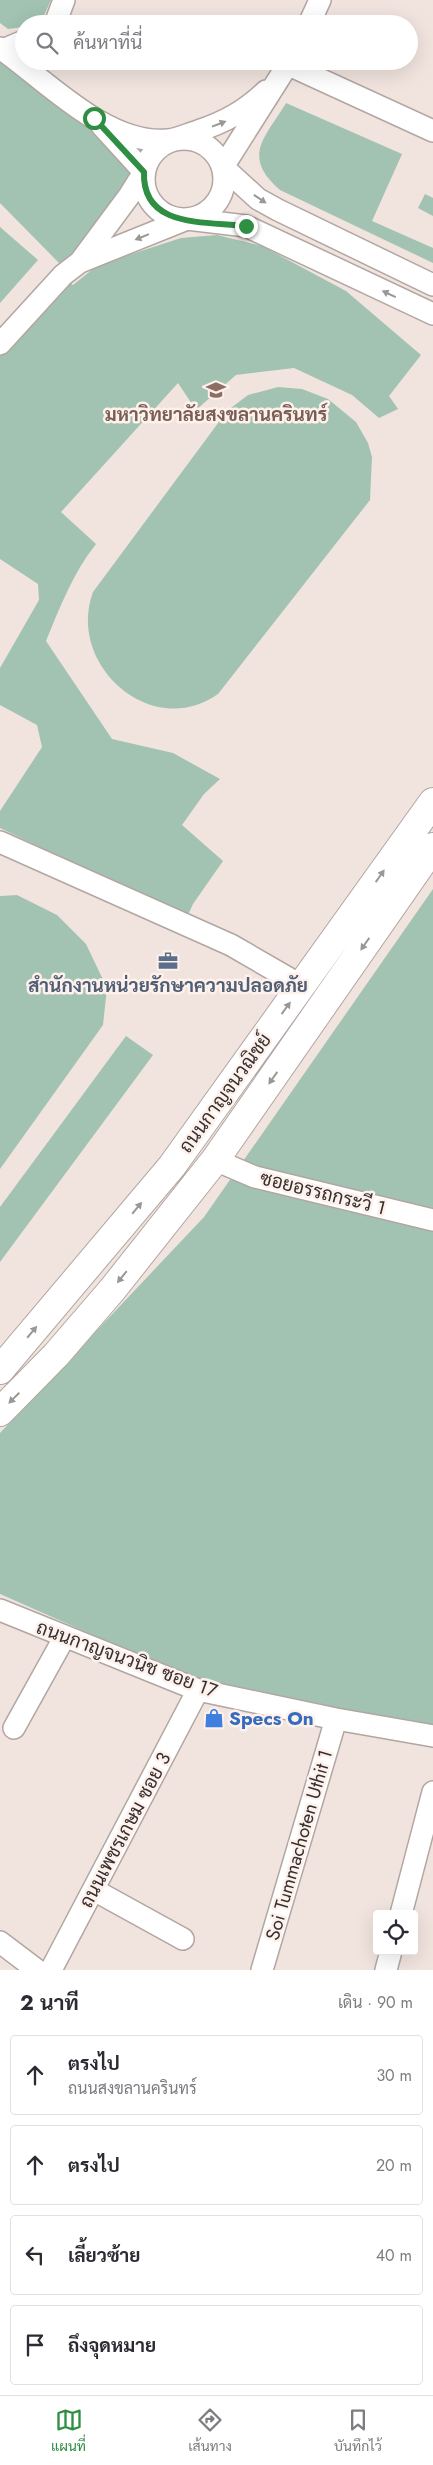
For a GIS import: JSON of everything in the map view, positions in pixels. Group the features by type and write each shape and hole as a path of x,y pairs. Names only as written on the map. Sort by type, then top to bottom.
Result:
{"main road":[{"name":"ถนนกาญจนวณิชย์","path":"0,1370 172,1166 433,802"},
{"name":"ถนนกาญจนวณิชย์","path":"0,1412 62,1348 112,1290 215,1160 433,847"},
{"path":"302,986 326,1000"}],"street":[{"path":"313,15 320,0"},
{"path":"1,49 15,44"},
{"path":"1,49 15,57"},
{"path":"80,262 129,196 144,172 153,152 172,140 224,123 265,92 284,70"},
{"path":"0,344 63,275 80,262 187,219 199,216 209,210 217,202 223,191 223,167 285,70"},
{"path":"305,70 433,131"},
{"path":"48,76 94,118 144,172 143,184 147,196 163,214 175,218 246,226 433,314"},
{"path":"94,118 106,125 151,140 185,138 197,140 208,147 217,156 223,167 258,199 433,285"},
{"path":"0,842 231,945 302,986"},
{"name":"ซอยอรรถกระวี 1","path":"215,1160 255,1177 433,1220"},
{"name":"ถนนกาญจนวนิช ซอย 17","path":"0,1610 64,1638 198,1690 336,1719 433,1736"},
{"path":"14,1728 64,1638"},
{"name":"ถนนเพชรเกษม ซอย 3","path":"51,1970 198,1690"},
{"name":"Soi Tummachoten Uthit 1","path":"262,1970 336,1719"},
{"path":"402,1910 433,1792"},
{"path":"94,1890 183,1939"},
{"path":"0,1942 36,1970"},
{"path":"386,1970 390,1955"}],"green space":[{"path":"0,0 51,0 44,15 15,15 15,28 8,29 0,23"},
{"path":"0,62 105,136 132,173 74,256 59,263 0,203"},
{"path":"286,103 402,154 372,221 433,248 433,263 280,190 268,178 259,157 260,147"},
{"path":"425,194 433,198 433,216 418,208"},
{"path":"0,227 38,260 0,303"},
{"path":"217,235 262,246 346,291 421,355 389,396 398,409 379,418 352,395 294,368 236,375 196,410 178,383 61,512 96,544 74,578 46,641 112,739 173,753 220,779 204,794 182,825 223,861 193,904 187,917 0,828 0,811 42,747 37,725 0,705 0,668 39,600 38,584 0,559 0,353 67,280 73,285 98,265 181,238"},
{"path":"278,387 302,389 328,399 356,422 368,443 372,457 370,500 218,694 193,706 167,708 142,702 121,688 103,669 92,645 88,619 93,592 227,411 248,395"},
{"path":"433,889 433,1729 213,1688 0,1594 0,1433 204,1217"},
{"path":"17,895 57,915 86,944 107,988 103,1025 0,1169 0,896"},
{"path":"126,1036 153,1055 0,1262 0,1207"}],"place":[{"name":"มหาวิทยาลัยสงขลานครินทร์","path":"216,390"},
{"name":"สำนักงานหน่วยรักษาความปลอดภัย","path":"168,961"},
{"name":"Specs On","path":"214,1718"}],"route":[{"path":"94,118 144,172 143,184 147,196 163,214 175,218 246,226"}]}
